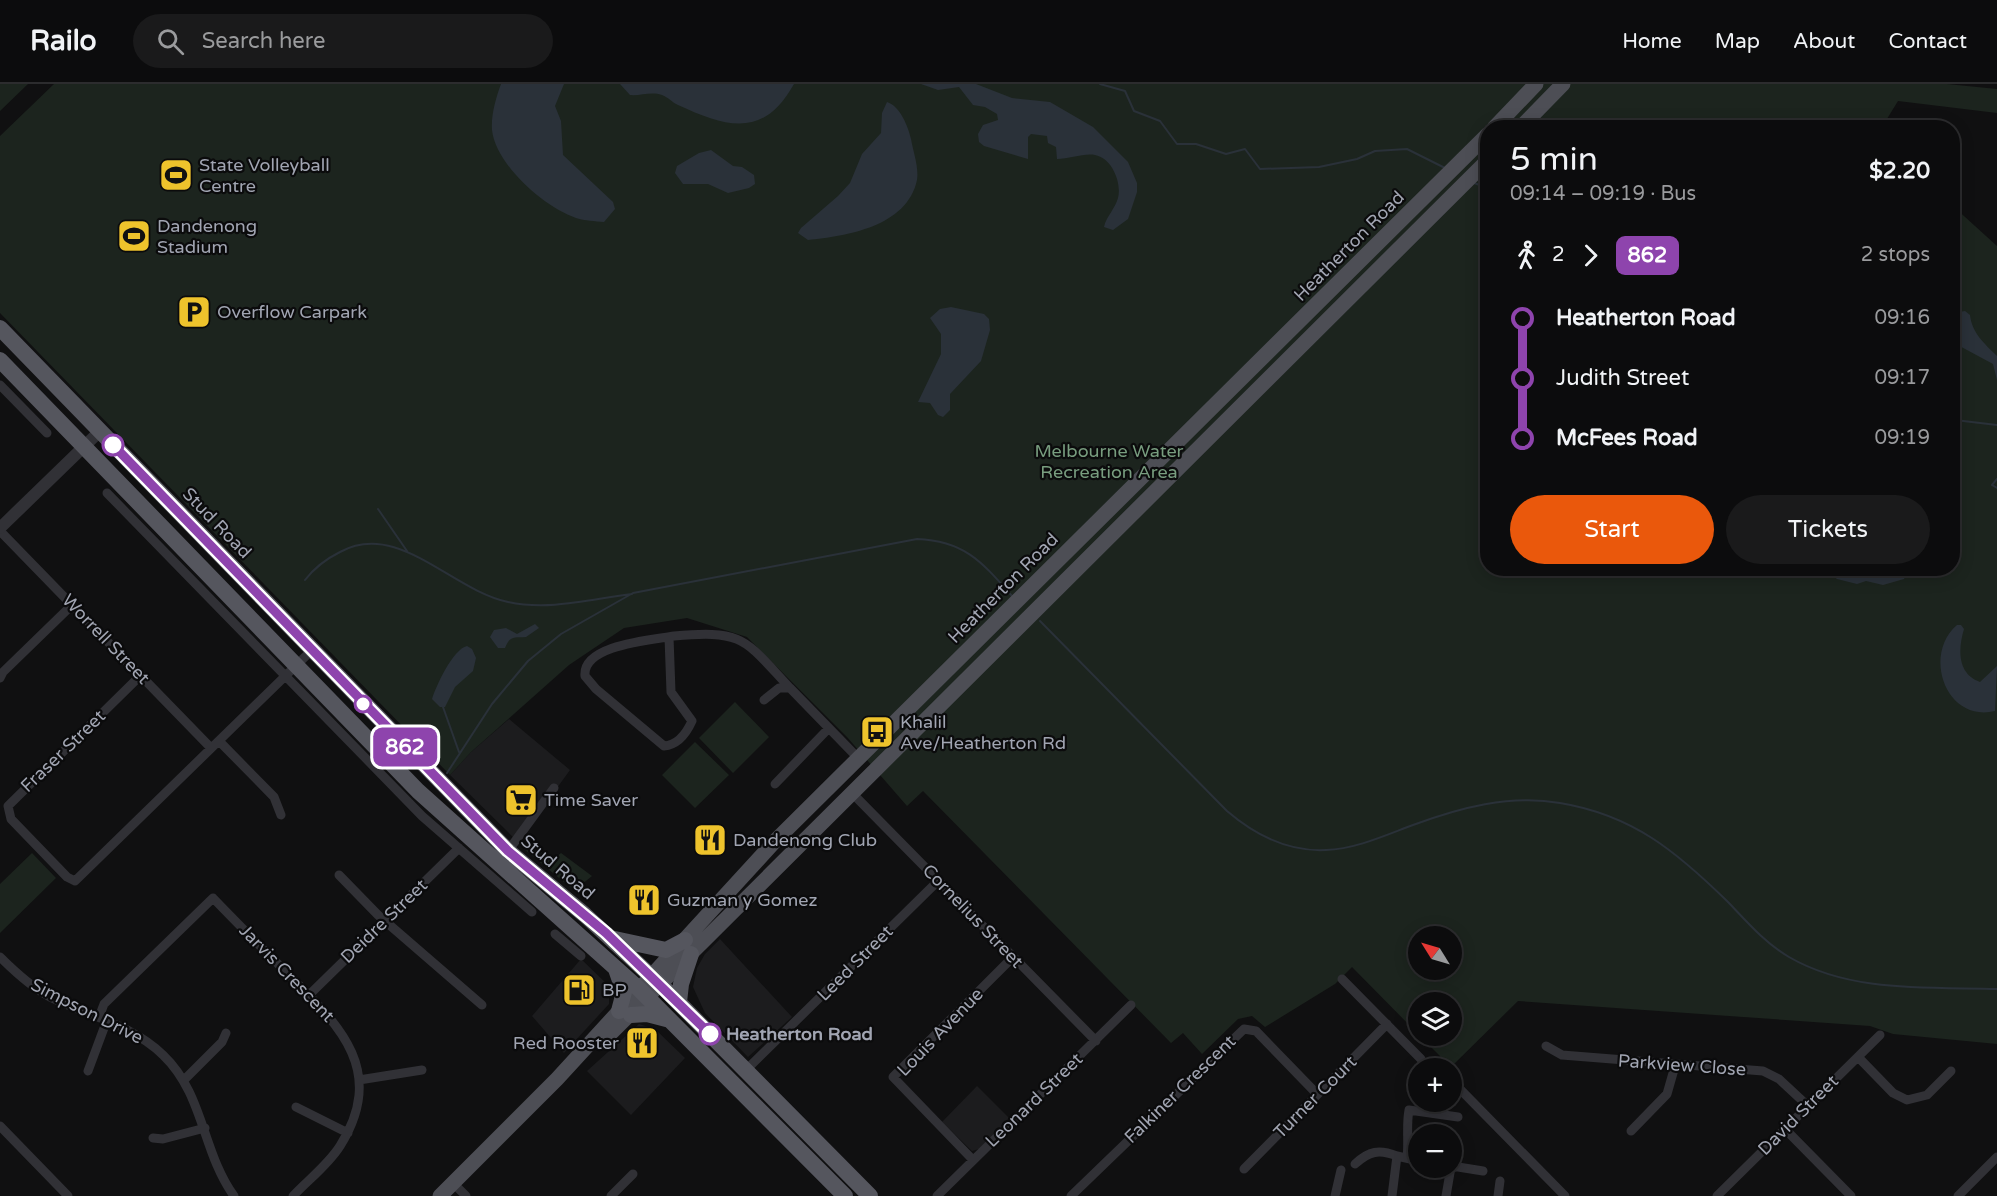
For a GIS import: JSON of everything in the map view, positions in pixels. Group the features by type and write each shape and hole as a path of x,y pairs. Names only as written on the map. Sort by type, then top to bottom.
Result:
{"highway":[{"name":"Stud Road","path":"0,328 508,851 610,938 650,987 671,1021 845,1196"},
{"name":"Stud Road","path":"0,360 291,671 573,940 615,968 679,1002 870,1196"},
{"path":"610,938 666,950 688,947 679,1002"},
{"path":"615,968 624,992 625,1013 647,1014 671,1021"}],"main road":[{"path":"1502,120 1536,84"},
{"path":"1528,120 1563,84"},
{"name":"Heatherton Road","path":"688,947 776,840 1480,142"},
{"name":"Heatherton Road","path":"448,1192 688,947 872,772 1480,168"},
{"path":"858,758 872,772"},
{"path":"838,778 851,792"}],"street":[{"path":"0,385 46,433"},
{"path":"0,530 100,430"},
{"name":"Stud Road","path":"107,494 291,671 422,816 531,912"},
{"name":"Worrell Street","path":"0,530 212,748"},
{"path":"0,678 3,672 72,605"},
{"path":"669,637 668,676 671,692 693,721 681,738 671,746 664,746 596,689 585,676 584,669 594,656 612,648 669,637 704,633 738,638 749,644 858,758"},
{"path":"212,748 312,650"},
{"name":"Fraser Street","path":"141,675 8,806 11,819 75,886 212,748"},
{"path":"764,700 779,688 790,688"},
{"path":"775,784 829,728"},
{"path":"219,741 274,797 281,815"},
{"path":"508,851 554,788"},
{"name":"Cornelius Street","path":"851,792 1096,1041"},
{"name":"Deidre Street","path":"309,995 459,848"},
{"path":"339,875 384,919 482,1005"},
{"name":"Leed Street","path":"745,1071 939,880"},
{"name":"Jarvis Crescent","path":"103,1018 104,1004 213,898 309,995 343,1033 352,1053 359,1080 356,1110 348,1133 332,1157 292,1196"},
{"path":"555,934 573,940 581,956"},
{"name":"Simpson Drive","path":"0,957 19,976 49,996 103,1018 143,1038 163,1055 184,1080 205,1128 218,1168 234,1196"},
{"name":"Louis Avenue","path":"973,1160 893,1077 1013,957"},
{"path":"1342,979 1420,1058"},
{"name":"Leonard Street","path":"937,1196 1131,1005"},
{"path":"88,1071 103,1018"},
{"name":"Turner Court","path":"1244,1169 1387,1024"},
{"name":"Falkiner Crescent","path":"1071,1196 1244,1029 1256,1031 1317,1094"},
{"path":"184,1080 222,1042 226,1033"},
{"name":"David Street","path":"1717,1196 1880,1035"},
{"name":"Parkview Close","path":"1546,1046 1562,1055 1769,1073 1784,1083 1808,1106"},
{"path":"1858,1057 1893,1093 1907,1100 1927,1095 1951,1071"},
{"path":"1631,1131 1667,1094 1675,1066"},
{"path":"359,1080 422,1070"},
{"path":"1462,1091 1565,1196"},
{"path":"296,1107 348,1133"},
{"path":"1392,1196 1410,1136 1407,1123 1410,1110 1458,1117"},
{"path":"0,1126 68,1196"},
{"path":"153,1138 163,1139 205,1128"},
{"path":"1785,1129 1851,1196"},
{"path":"1355,1164 1366,1154 1374,1151 1408,1158"},
{"path":"1958,1196 1993,1157"},
{"path":"1462,1168 1483,1171"},
{"path":"1335,1196 1341,1170"},
{"path":"611,1196 633,1174"},
{"path":"1446,1196 1449,1178"},
{"path":"1498,1196 1500,1181"},
{"path":"448,1192 466,1196"}],"shaded area":[{"path":"501,84 564,84 555,106 561,121 563,155 613,202 615,209 604,222 579,219 550,205 524,183 502,157 492,130 493,112"},
{"path":"620,84 794,84 770,113 757,120 729,123 696,113 658,94 630,95"},
{"path":"921,84 976,84 1012,98 1050,102 1093,127 1128,162 1137,183 1137,192 1128,219 1113,230 1104,227 1117,202 1119,192 1117,179 1111,166 1101,157 1086,155 1057,159 1056,147 1048,143 1047,136 1031,134 1028,137 1028,159 984,146 979,142 978,134 983,125 998,120 997,114 985,107 973,105 959,87 938,90"},
{"path":"887,102 900,112 911,139 917,164 917,180 911,196 901,209 888,219 873,226 840,236 808,240 798,233 850,183 862,154 881,133 882,113"},
{"path":"711,150 733,166 742,167 754,175 755,184 749,188 728,193 708,184 683,184 675,173 677,166 699,153"},
{"path":"951,307 984,314 989,319 990,330 981,361 950,394 950,410 943,417 938,415 930,403 918,402 941,354 941,334 930,318 940,309"},
{"path":"1965,311 1970,315 1976,332 1997,356 1997,380 1993,364 1960,346 1960,312"},
{"path":"1833,576 1905,576 1904,579 1883,585 1866,581 1857,584"},
{"path":"535,624 539,628 526,637 511,639 505,648 498,648 490,637 494,630 506,628 517,634"},
{"path":"1957,625 1961,625 1964,629 1960,652 1963,667 1967,673 1980,682 1997,666 1995,711 1978,712 1963,707 1952,697 1944,684 1941,653 1947,638"},
{"path":"467,646 472,649 476,658 473,671 455,687 445,707 440,707 432,699 437,686 456,654"},
{"path":"509,719 570,770 518,842 450,775 471,752"},
{"path":"720,939 792,1017 748,1057 705,1013 693,987 697,968 705,954"},
{"path":"581,959 609,986 609,1004 564,1053 532,1016"},
{"path":"639,1024 655,1029 685,1058 631,1115 587,1071"},
{"path":"977,1086 1010,1119 979,1149 972,1151 942,1122"}],"green space":[{"path":"0,84 28,84 0,111"},
{"name":"Melbourne Water Recreation Area","path":"54,84 1947,84 1997,89 1997,113 1898,101 1886,120 1480,120 1480,576 1960,576 1960,212 1997,246 1997,1044 1893,1034 1870,1026 1518,1001 1460,1058 1442,1058 1430,1046 1462,1046 1462,992 1408,992 1408,1024 1352,967 1335,984 1265,1027 1252,1016 1238,1019 1202,1054 1183,1033 1171,1043 923,791 907,806 847,737 747,637 687,618 624,628 569,665 471,752 450,775 0,313 0,136"},
{"path":"735,702 769,737 733,773 699,738"},
{"path":"695,742 729,775 695,808 662,775"},
{"path":"527,842 553,860 561,853 592,876 576,889 570,887 524,849"},
{"path":"32,853 56,878 0,933 0,884"}],"waterway":[{"path":"1100,84 1125,91 1134,111 1160,121 1177,144 1196,144 1226,154 1245,149 1260,169 1319,167 1357,159 1375,151 1407,149 1445,168"},
{"path":"1474,183 1480,185"},
{"path":"1960,421 1997,425"},
{"path":"1997,479 1992,485 1997,488"},
{"path":"378,509 407,551"},
{"path":"447,773 492,704 528,661 561,634 633,593 917,539 948,544 960,549 991,573 1012,596"},
{"path":"305,580 330,557 362,544 383,545 404,551 466,585 508,602 555,605 632,594"},
{"path":"1040,621 1227,811 1249,828 1285,845 1312,850 1337,849 1371,841 1448,813 1485,804 1522,800 1560,803 1610,816 1652,838 1690,867 1772,945 1813,969 1838,977 1890,986 1997,989"},
{"path":"443,707 459,752"}],"bus line":[{"name":"862","path":"113,445 508,851 606,933 710,1034"}],"place":[{"name":"State Volleyball Centre","path":"176,175"},
{"name":"Dandenong Stadium","path":"134,236"},
{"name":"Overflow Carpark","path":"194,312"},
{"name":"Khalil Ave/Heatherton Rd","path":"877,732"},
{"name":"Time Saver","path":"521,800"},
{"name":"Dandenong Club","path":"710,840"},
{"name":"Guzman y Gomez","path":"644,900"},
{"name":"BP","path":"579,990"},
{"name":"Heatherton Road","path":"710,1034"},
{"name":"Red Rooster","path":"642,1043"}]}
